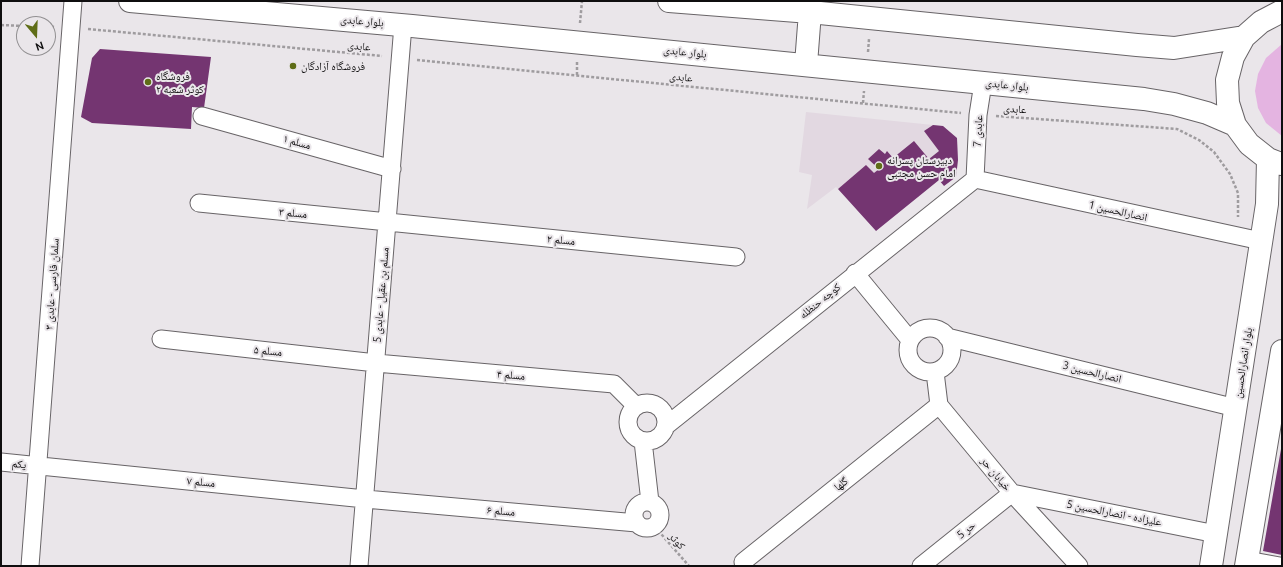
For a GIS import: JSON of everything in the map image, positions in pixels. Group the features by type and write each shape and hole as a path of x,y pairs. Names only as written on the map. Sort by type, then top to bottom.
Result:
{"main road":[{"name":"بلوار عابدی","path":"130,1 403,25 806,64 1144,99 1174,104 1207,113 1235,125"},
{"path":"668,1 811,7 1174,48 1244,37"},
{"path":"806,64 811,7"},
{"path":"1275,162 1249,144 1235,125 1228,103 1227,80 1233,57 1244,37 1261,22 1282,11"},
{"name":"بلوار انصارالحسین","path":"1210,566 1267,204 1275,162"},
{"path":"1247,563 1276,417 1282,351"}],"street":[{"name":"سلمان فارسی - عابدی ۳","path":"30,566 73,1"},
{"name":"مسلم بن عقیل - عابدی 5","path":"359,566 403,25"},
{"name":"عابدی 7","path":"975,179 978,115 983,83"},
{"name":"مسلم ۱","path":"202,116 392,169"},
{"name":"انصارالحسین 1","path":"975,179 1238,238 1262,241"},
{"name":"کوچه حنظله","path":"667,425 855,273 975,179"},
{"name":"مسلم ۳","path":"199,203 387,223"},
{"name":"مسلم ۲","path":"387,223 736,257"},
{"path":"855,273 910,340"},
{"path":"928,328 942,332 947,337 951,343 951,358 942,369 935,372 927,372 914,367 908,354 910,340 914,334 928,328"},
{"name":"انصارالحسین 3","path":"947,337 1236,408"},
{"name":"مسلم ۵","path":"161,339 376,363"},
{"name":"مسلم ۴","path":"376,363 614,384 636,406"},
{"path":"935,372 939,405"},
{"path":"645,403 654,404 661,409 666,416 667,425 662,435 654,440 643,441 635,437 630,430 628,422 630,413 636,406 645,403"},
{"name":"خیابان حر","path":"939,405 1012,493 1079,566"},
{"name":"گلها","path":"743,562 939,405"},
{"path":"643,441 650,502"},
{"name":"یکم","path":"1,462 38,466"},
{"name":"مسلم ۷","path":"38,466 365,499"},
{"name":"علیزاده - انصارالحسین 5","path":"1012,493 1216,534"},
{"name":"حر 5","path":"921,566 1012,493"},
{"name":"مسلم ۶","path":"365,499 637,523"},
{"path":"644,502 650,502 656,504 660,510 661,516 659,522 654,526 648,528 642,527 637,523 634,517 635,511 638,505 644,502"},
{"path":"1247,563 1280,566"}],"path":[{"path":"1,25 16,26"},
{"name":"عابدی","path":"56,26 400,58 978,115 1177,129 1199,140 1214,152 1230,174 1238,194 1238,238"},
{"name":"کوثر","path":"654,526 689,566"}],"shaded area":[{"path":"1282,44 1282,136 1266,123 1258,108 1255,91 1258,74 1266,58"},
{"name":"دبیرستان پسرانه امام حسن مجتبی","path":"806,112 943,126 957,138 958,160 956,177 939,180 876,231 836,187 807,209 812,175 799,172"}],"building":[{"name":"فروشگاه کوثر شعبه ۲","path":"100,49 211,57 204,108 192,107 191,129 92,123 81,117 92,58"},
{"path":"933,125 943,126 957,138 958,160 956,177 944,186 939,180 876,231 838,189 866,165 874,173 879,169 868,159 879,149 885,154 887,151 893,158 914,141 929,159 939,151 924,131"},
{"path":"1282,449 1282,555 1263,551"}],"place":[{"name":"فروشگاه آزادگان","path":"293,66"},
{"name":"فروشگاه کوثر شعبه ۲","path":"148,82"},
{"name":"دبیرستان پسرانه امام حسن مجتبی","path":"879,166"}]}
